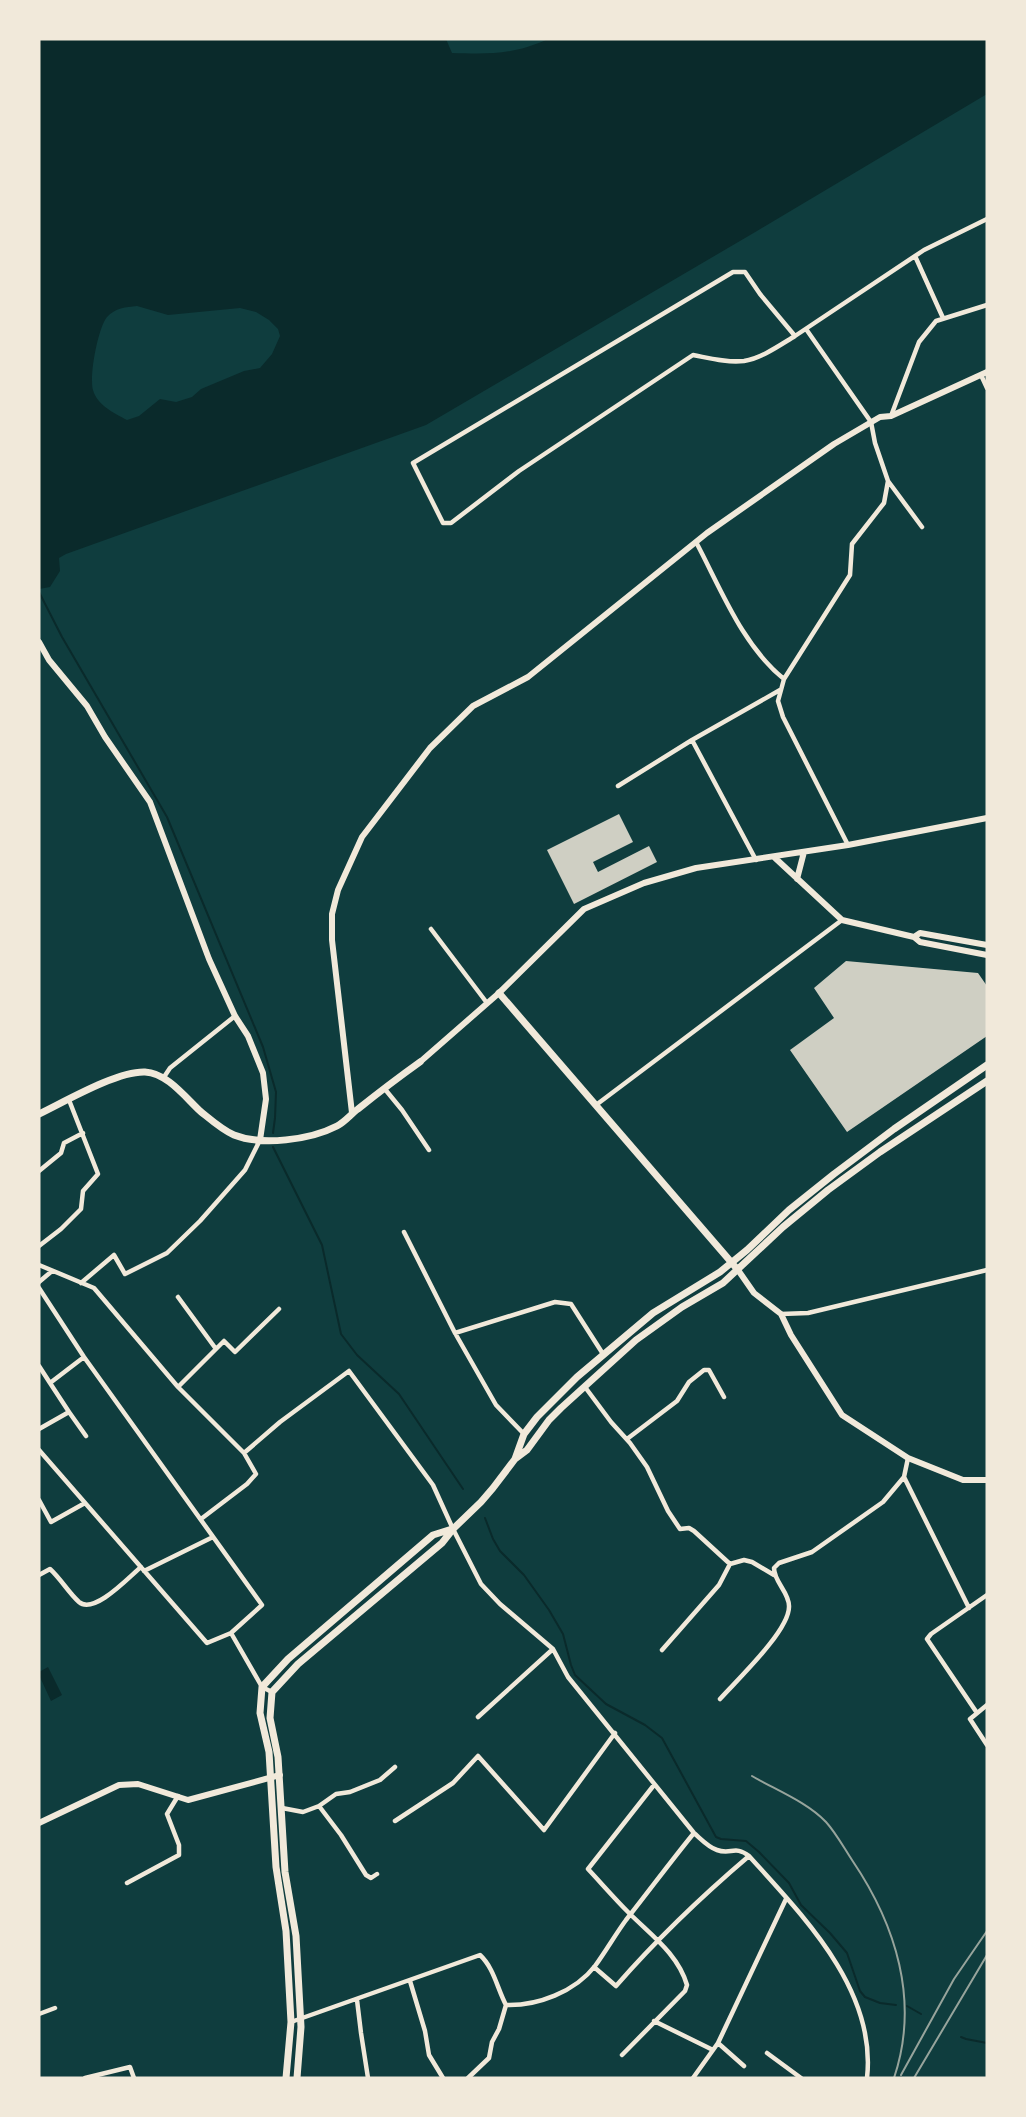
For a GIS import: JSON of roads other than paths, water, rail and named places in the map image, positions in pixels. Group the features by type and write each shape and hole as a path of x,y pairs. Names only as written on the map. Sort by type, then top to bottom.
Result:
{"main road":[{"path":"499,993 729,1263 738,1270"},
{"path":"39,1114 130,1074 147,1072 164,1077 210,1119 234,1135 260,1140 312,1136 340,1125 352,1113 420,1062"},
{"path":"297,2078 300,2019 296,1936 285,1872 280,1775 270,1718 272,1692 298,1664 442,1543 481,1502 514,1459 524,1434 537,1417 603,1354 653,1313 720,1272 834,1173 987,1065"},
{"path":"514,1459 527,1450 561,1407 636,1340 660,1321 723,1283 828,1190 880,1152 987,1081"},
{"path":"770,1228 776,1234"},
{"path":"577,1377 585,1387"},
{"path":"286,2078 291,2022 286,1931 276,1867 268,1752 260,1713 262,1688 288,1659 433,1535 453,1529"}],"street":[{"path":"795,336 745,272 733,272 413,463 444,523 451,523 519,471 693,355 746,361 775,348 795,336 806,329 915,256 987,219"},
{"path":"915,256 943,318"},
{"path":"891,416 919,342 936,321 987,305"},
{"path":"806,329 871,422 875,443 888,482 922,527"},
{"path":"352,1113 332,940 332,914 338,890 362,837 430,748 473,706 528,677 696,542 834,444 880,417 891,416 984,374 987,388"},
{"path":"848,845 783,717 778,701 784,679 850,575 852,544 884,503 888,482"},
{"path":"696,542 757,652 784,679"},
{"path":"39,642 49,660 87,706 150,802 209,959 235,1016 248,1036 263,1073 266,1099 260,1140 244,1170 200,1221 167,1253 125,1274 114,1255 81,1282"},
{"path":"618,786 692,740 780,690"},
{"path":"692,740 756,860"},
{"path":"420,1062 499,993 584,909 644,883 696,868 848,845 987,818"},
{"path":"797,879 804,852"},
{"path":"774,857 842,920 914,937 920,942 987,955"},
{"path":"596,1105 842,920"},
{"path":"431,929 487,1003"},
{"path":"914,937 920,933 987,945"},
{"path":"164,1077 170,1068 235,1016"},
{"path":"384,1088 429,1150"},
{"path":"39,1246 81,1209 83,1191 99,1174 69,1100"},
{"path":"39,1171 61,1153 64,1143 83,1133"},
{"path":"404,1232 455,1333 496,1405 524,1434"},
{"path":"39,1265 94,1288 178,1387 244,1454 256,1474 247,1484 201,1519"},
{"path":"738,1270 754,1293 781,1314 791,1335 842,1415 908,1458 963,1480 987,1480"},
{"path":"781,1314 808,1313 987,1270"},
{"path":"39,1282 52,1271"},
{"path":"39,1288 84,1357 262,1605 231,1633 207,1643 39,1450"},
{"path":"178,1297 216,1349"},
{"path":"455,1333 555,1302 571,1304 603,1354"},
{"path":"178,1387 224,1341 235,1352 279,1309"},
{"path":"50,1383 84,1357"},
{"path":"39,1366 86,1436"},
{"path":"627,1439 677,1401 689,1382 704,1370 709,1370 724,1396"},
{"path":"244,1454 280,1422 349,1371 433,1485 481,1584 500,1604 553,1649 568,1677 694,1833 716,1850 723,1852 739,1850 749,1856 820,1938 838,1965 862,2018 869,2065 867,2078"},
{"path":"585,1387 647,1467 678,1527 681,1530 689,1528 694,1531 730,1564"},
{"path":"39,1430 69,1412"},
{"path":"774,1575 774,1568 779,1563 812,1552 883,1502 904,1477 908,1458"},
{"path":"904,1477 969,1608"},
{"path":"39,1500 51,1522 85,1503"},
{"path":"39,1575 49,1569 52,1570 80,1602 89,1605 100,1601 143,1569 213,1536"},
{"path":"662,1650 719,1585 730,1564 744,1560 774,1575 787,1596 789,1606 784,1627 720,1699"},
{"path":"977,1713 927,1639 987,1595"},
{"path":"231,1633 262,1688 272,1692"},
{"path":"478,1717 553,1649"},
{"path":"987,1705 970,1719 987,1745"},
{"path":"395,1821 453,1783 478,1756 544,1830 615,1733"},
{"path":"282,1808 303,1812 319,1806 336,1794 350,1792 380,1780 395,1767"},
{"path":"39,1823 119,1785 138,1784 188,1800 280,1775"},
{"path":"622,2055 685,1991 687,1984 682,1972 660,1940 630,1914 588,1869 654,1785"},
{"path":"127,1883 179,1855 179,1845 167,1814 178,1796"},
{"path":"319,1806 341,1835 366,1875 370,1878 377,1874"},
{"path":"506,2006 522,2006 549,1998 573,1985 594,1967 630,1914 694,1833"},
{"path":"594,1967 616,1986 646,1951 660,1940 707,1892 749,1856"},
{"path":"693,2078 718,2043 786,1899"},
{"path":"291,2022 480,1955 489,1964 506,2006 499,2029 492,2042 489,2058 468,2078"},
{"path":"410,1981 425,2031 429,2055 443,2078"},
{"path":"357,2000 368,2078"},
{"path":"39,2014 55,2008"},
{"path":"654,2021 713,2050"},
{"path":"718,2043 744,2066"},
{"path":"767,2053 797,2077"},
{"path":"85,2078 130,2067 134,2078"}],"water":[{"path":"39,39 446,39 452,53 478,53 512,51 548,39 987,39 987,94 426,425 66,554 59,558 60,571 50,587 39,589","holes":["137,306 168,315 240,308 256,312 269,320 278,329 280,336 272,354 260,368 244,371 201,389 192,397 176,402 160,399 139,416 127,420 102,404 93,390 93,364 104,323 107,317 121,308"]},
{"path":"48,1667 62,1695 51,1701 39,1675 39,1672"}],"waterway":[{"path":"39,592 62,637 167,817 263,1047 276,1092 273,1133"},
{"path":"273,1147 322,1245 341,1334 357,1355 399,1394 463,1489"},
{"path":"485,1518 500,1551 524,1575 563,1634 575,1675 606,1704 645,1725 662,1738 716,1837 746,1841 759,1852 789,1883 801,1905 847,1953 860,1991 865,1997 880,2003 896,2005"},
{"path":"907,2006 921,2014"},
{"path":"961,2037 987,2043"}],"railway":[{"path":"752,1776 801,1802 826,1822 868,1885 881,1911 899,1964 904,1992 905,2021 894,2078"},
{"path":"901,2075 954,1979 987,1931"},
{"path":"914,2078 987,1955"}]}
